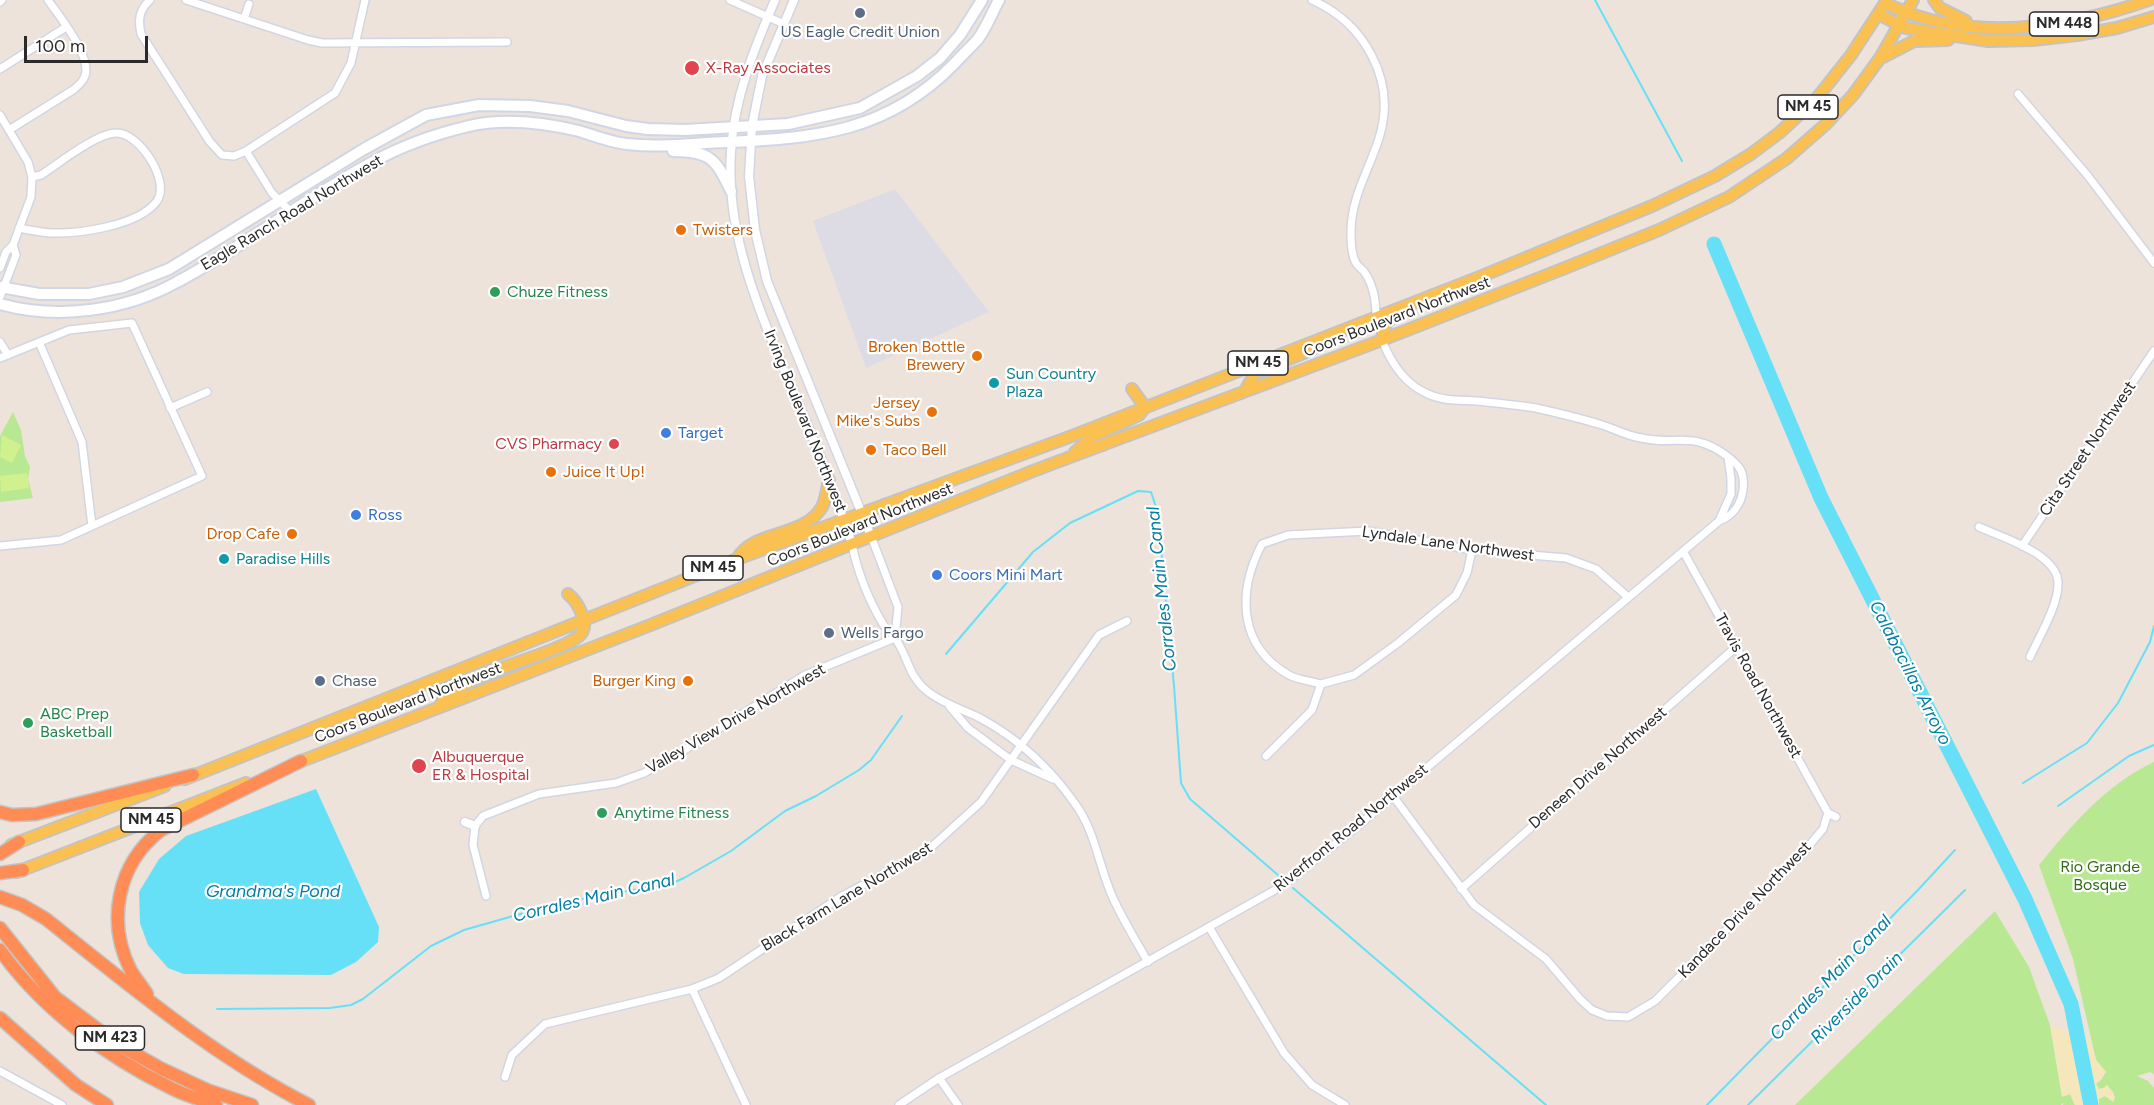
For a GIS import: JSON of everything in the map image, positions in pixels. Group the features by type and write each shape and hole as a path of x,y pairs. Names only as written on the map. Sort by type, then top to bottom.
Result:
{"highway":[{"path":"154,1004 132,971 117,929 120,890 128,872 149,839 161,830 301,761"},
{"path":"0,812 12,815 36,814 193,775"},
{"path":"0,852 20,842"},
{"path":"0,873 23,870"},
{"path":"0,897 22,905 46,919 154,1004 239,1066 309,1105"},
{"name":"NM 423","path":"0,928 55,997 116,1043 207,1090 252,1105"},
{"name":"NM 423","path":"0,950 15,970 61,1017 118,1058 174,1090 216,1105"},
{"path":"0,1018 76,1085 107,1105"}],"main road":[{"name":"Eagle Ranch Road Northwest","path":"1,291 62,295 89,294 123,287 169,269 364,149 426,116 479,105 548,108 568,111 617,125 685,130 788,124 860,108 917,76 940,58 960,35 982,0"},
{"name":"Eagle Ranch Road Northwest","path":"0,304 66,312 99,309 134,300 176,283 372,162 426,138 471,125 503,123 549,126 606,140 640,145 750,141 840,131 869,122 896,109 934,83 979,38 999,0"},
{"name":"NM 45","path":"1880,58 1913,0"},
{"path":"1934,0 1950,15 1977,26"},
{"name":"NM 448","path":"1886,1 1906,13 1938,21 2018,28 2061,24 2104,15 2149,0"},
{"name":"NM 45","path":"1878,14 1886,1"},
{"name":"NM 448","path":"1878,14 1900,26 1988,41 2061,38 2106,30 2154,17"},
{"name":"Coors Boulevard Northwest","path":"20,842 737,559 1072,436 1652,206 1715,176 1779,133 1817,98 1851,55 1878,14"},
{"path":"1880,58 1914,41 1937,39 1988,41"},
{"name":"Coors Boulevard Northwest","path":"0,878 1068,458 1382,340 1659,230 1729,197 1786,159 1826,124 1880,58"},
{"path":"606,140 619,148 629,150 701,153 719,166 731,191"},
{"path":"1382,340 1385,324 1392,317 1527,262 1556,245"},
{"path":"1245,391 1255,373 1364,328 1370,325 1376,317"},
{"path":"1068,458 1092,437 1139,415 1145,407 1132,389"},
{"path":"737,559 746,546 795,528 815,516 823,505 829,480"},
{"path":"437,708 446,698 468,684 552,650 583,632 584,620 574,599 568,594"}],"street":[{"path":"9,129 73,90 81,84 86,75 84,56 48,0"},
{"path":"186,0 322,43 507,42"},
{"path":"145,1 140,13 141,34 210,142 222,155 234,156 246,151 325,102 335,93 351,63 364,0"},
{"path":"730,0 784,24"},
{"name":"Irving Boulevard Northwest","path":"775,0 746,72 734,127 731,191 738,237 748,276 844,520 856,565 883,625 896,638"},
{"name":"Irving Boulevard Northwest","path":"794,0 762,76 752,126 749,187 756,232 767,281 898,608 896,638"},
{"path":"1312,0 1336,13 1356,31 1375,62 1382,88 1384,105 1382,129 1358,189 1353,209 1351,240 1356,265 1366,274 1374,292 1376,317"},
{"path":"243,19 249,4"},
{"path":"0,69 66,27"},
{"path":"2019,94 2088,176 2154,263"},
{"path":"0,115 28,162 32,177 31,197 13,245 6,252 0,268"},
{"path":"18,228 48,233 83,232 112,225 141,214 152,207 158,199 161,188 160,178 136,141 128,135 117,133 107,134 41,175 32,177"},
{"path":"246,151 272,193 291,212"},
{"path":"1,291 16,255 13,245"},
{"path":"3,259 13,262"},
{"path":"0,342 4,357 69,330 132,323 202,476 61,540 0,546"},
{"path":"1382,340 1393,364 1402,375 1415,387 1430,395 1551,412 1642,439 1700,441 1715,447 1728,457 1732,487 1729,501 1719,521"},
{"path":"39,342 82,442 92,526"},
{"name":"Cita Street Northwest","path":"2022,546 2154,351"},
{"path":"170,408 207,392"},
{"name":"Riverfront Road Northwest","path":"899,1105 939,1078 1282,886 1393,796 1719,521 1732,513 1742,497 1743,482 1738,464 1728,457"},
{"path":"1979,527 2039,555 2052,566 2058,585 2050,612 2030,657"},
{"name":"Lyndale Lane Northwest","path":"1321,684 1290,675 1264,656 1251,635 1244,608 1252,563 1262,544 1288,535 1368,531 1472,550 1566,558 1596,569 1628,597"},
{"path":"1266,756 1312,710 1321,684 1354,675 1398,643 1456,595 1467,573 1472,550"},
{"name":"Travis Road Northwest","path":"1683,551 1828,813"},
{"name":"Black Farm Lane Northwest","path":"505,1077 512,1055 545,1024 692,989 719,978 842,896 927,851 981,802 1099,635 1127,621"},
{"path":"896,638 908,667 927,691 949,706 981,719 1022,745 1037,758 1077,806 1088,827 1113,897 1148,962"},
{"name":"Valley View Drive Northwest","path":"475,826 488,813 529,796 616,783 644,773 805,675 896,638"},
{"name":"Deneen Drive Northwest","path":"1461,889 1736,646"},
{"path":"949,706 968,728 1011,760 1055,780"},
{"name":"Kandace Drive Northwest","path":"1393,796 1474,905 1546,959 1592,1010 1606,1016 1628,1017 1655,1001 1802,854 1823,829 1828,813"},
{"path":"1828,813 1836,817"},
{"path":"465,822 475,826 473,845 486,896"},
{"path":"1209,927 1284,1053 1312,1085 1345,1105"},
{"path":"692,989 746,1105"},
{"path":"0,1071 62,1105"},
{"path":"939,1078 958,1105"}],"shaded area":[{"path":"895,189 989,312 866,368 813,221"}],"green space":[{"path":"13,412 21,430 25,456 30,467 28,479 33,498 0,502 0,436"},
{"path":"2,435 21,445 12,463 0,457"},
{"path":"27,473 29,488 1,492 0,476"},
{"name":"Rio Grande Bosque","path":"2154,762 2154,1074 2150,1072 2137,1076 2148,1081 2154,1088 2154,1105 2099,1105 2098,1099 2105,1096 2113,1101 2115,1098 2107,1085 2099,1089 2096,1084 2106,1072 2096,1060 2073,959 2039,865 2090,807 2120,782"},
{"path":"1995,911 2029,967 2050,1025 2062,1096 2070,1094 2075,1105 2063,1105 2063,1102 2061,1105 1795,1105"}],"sand":[{"path":"2050,1025 2070,1033 2090,1037 2096,1060 2106,1072 2096,1084 2099,1089 2107,1085 2113,1092 2115,1098 2113,1102 2105,1096 2099,1099 2099,1105 2075,1105 2070,1094 2062,1097"}],"water":[{"name":"Grandma's Pond","path":"316,789 379,927 378,942 356,962 331,975 184,974 168,968 148,945 140,923 139,892 159,859 186,836"}],"waterway":[{"name":"Calabacillas Arroyo","path":"1595,0 1682,161"},
{"name":"Calabacillas Arroyo","path":"1714,244 1821,498 2025,899 2071,1004 2091,1105"},
{"name":"Corrales Main Canal","path":"946,654 1033,552 1070,523 1138,491 1151,492 1156,507 1160,538 1181,783 1190,799 1278,875"},
{"name":"Corrales Main Canal","path":"2023,783 2087,743 2118,703 2150,642 2154,626"},
{"name":"Corrales Main Canal","path":"217,1009 330,1008 351,1005 363,999 431,946 464,930 559,903 673,883 731,851 785,811 816,796 859,770 871,760 902,716"},
{"name":"Riverside Drain","path":"2058,806 2129,756 2154,745"},
{"name":"Corrales Main Canal","path":"1707,1105 1955,850"},
{"name":"Corrales Main Canal","path":"1293,888 1546,1105"},
{"name":"Riverside Drain","path":"1748,1105 1965,890"}],"place":[{"name":"US Eagle Credit Union","path":"860,13"},
{"name":"X-Ray Associates","path":"692,68"},
{"name":"Twisters","path":"681,230"},
{"name":"Chuze Fitness","path":"495,292"},
{"name":"Broken Bottle Brewery","path":"977,356"},
{"name":"Sun Country Plaza","path":"994,383"},
{"name":"Jersey Mike's Subs","path":"932,412"},
{"name":"Target","path":"666,433"},
{"name":"CVS Pharmacy","path":"614,444"},
{"name":"Taco Bell","path":"871,450"},
{"name":"Juice It Up!","path":"551,472"},
{"name":"Ross","path":"356,515"},
{"name":"Drop Cafe","path":"292,534"},
{"name":"Paradise Hills","path":"224,559"},
{"name":"Coors Mini Mart","path":"937,575"},
{"name":"Wells Fargo","path":"829,633"},
{"name":"Chase","path":"320,681"},
{"name":"Burger King","path":"688,681"},
{"name":"ABC Prep Basketball","path":"28,723"},
{"name":"Albuquerque ER & Hospital","path":"419,766"},
{"name":"Anytime Fitness","path":"602,813"}]}
